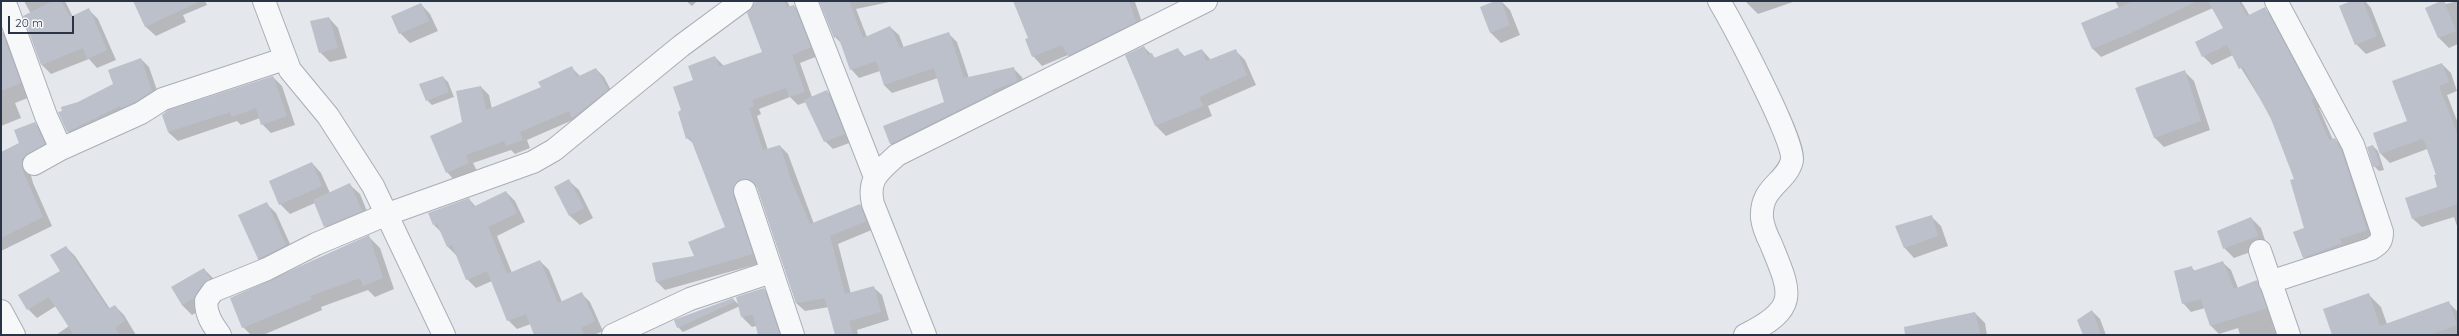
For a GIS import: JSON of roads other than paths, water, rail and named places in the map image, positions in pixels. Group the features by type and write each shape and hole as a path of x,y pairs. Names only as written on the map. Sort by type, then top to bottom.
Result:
{"street":[{"path":"264,1 284,59 297,79 328,116 372,186 444,335"},
{"path":"220,335 209,320 206,310 208,294 385,215 533,162 554,150 681,46 742,1"},
{"path":"806,1 875,177"},
{"path":"925,335 873,204 870,192 875,177 897,155 1166,9 1206,1"},
{"path":"1719,1 1763,86 1792,154 1789,167 1766,194 1762,206 1762,220 1787,284 1788,294 1779,314 1766,324 1745,335"},
{"path":"2270,282 2371,249 2379,245 2382,240 2382,232 2353,145 2282,3"},
{"path":"10,7 46,116 61,149"},
{"path":"34,164 61,149 141,113 163,99 284,59"},
{"path":"745,191 793,335"},
{"path":"2260,251 2289,335"},
{"path":"613,335 690,300 771,272"},
{"path":"1,311 14,335"}]}
